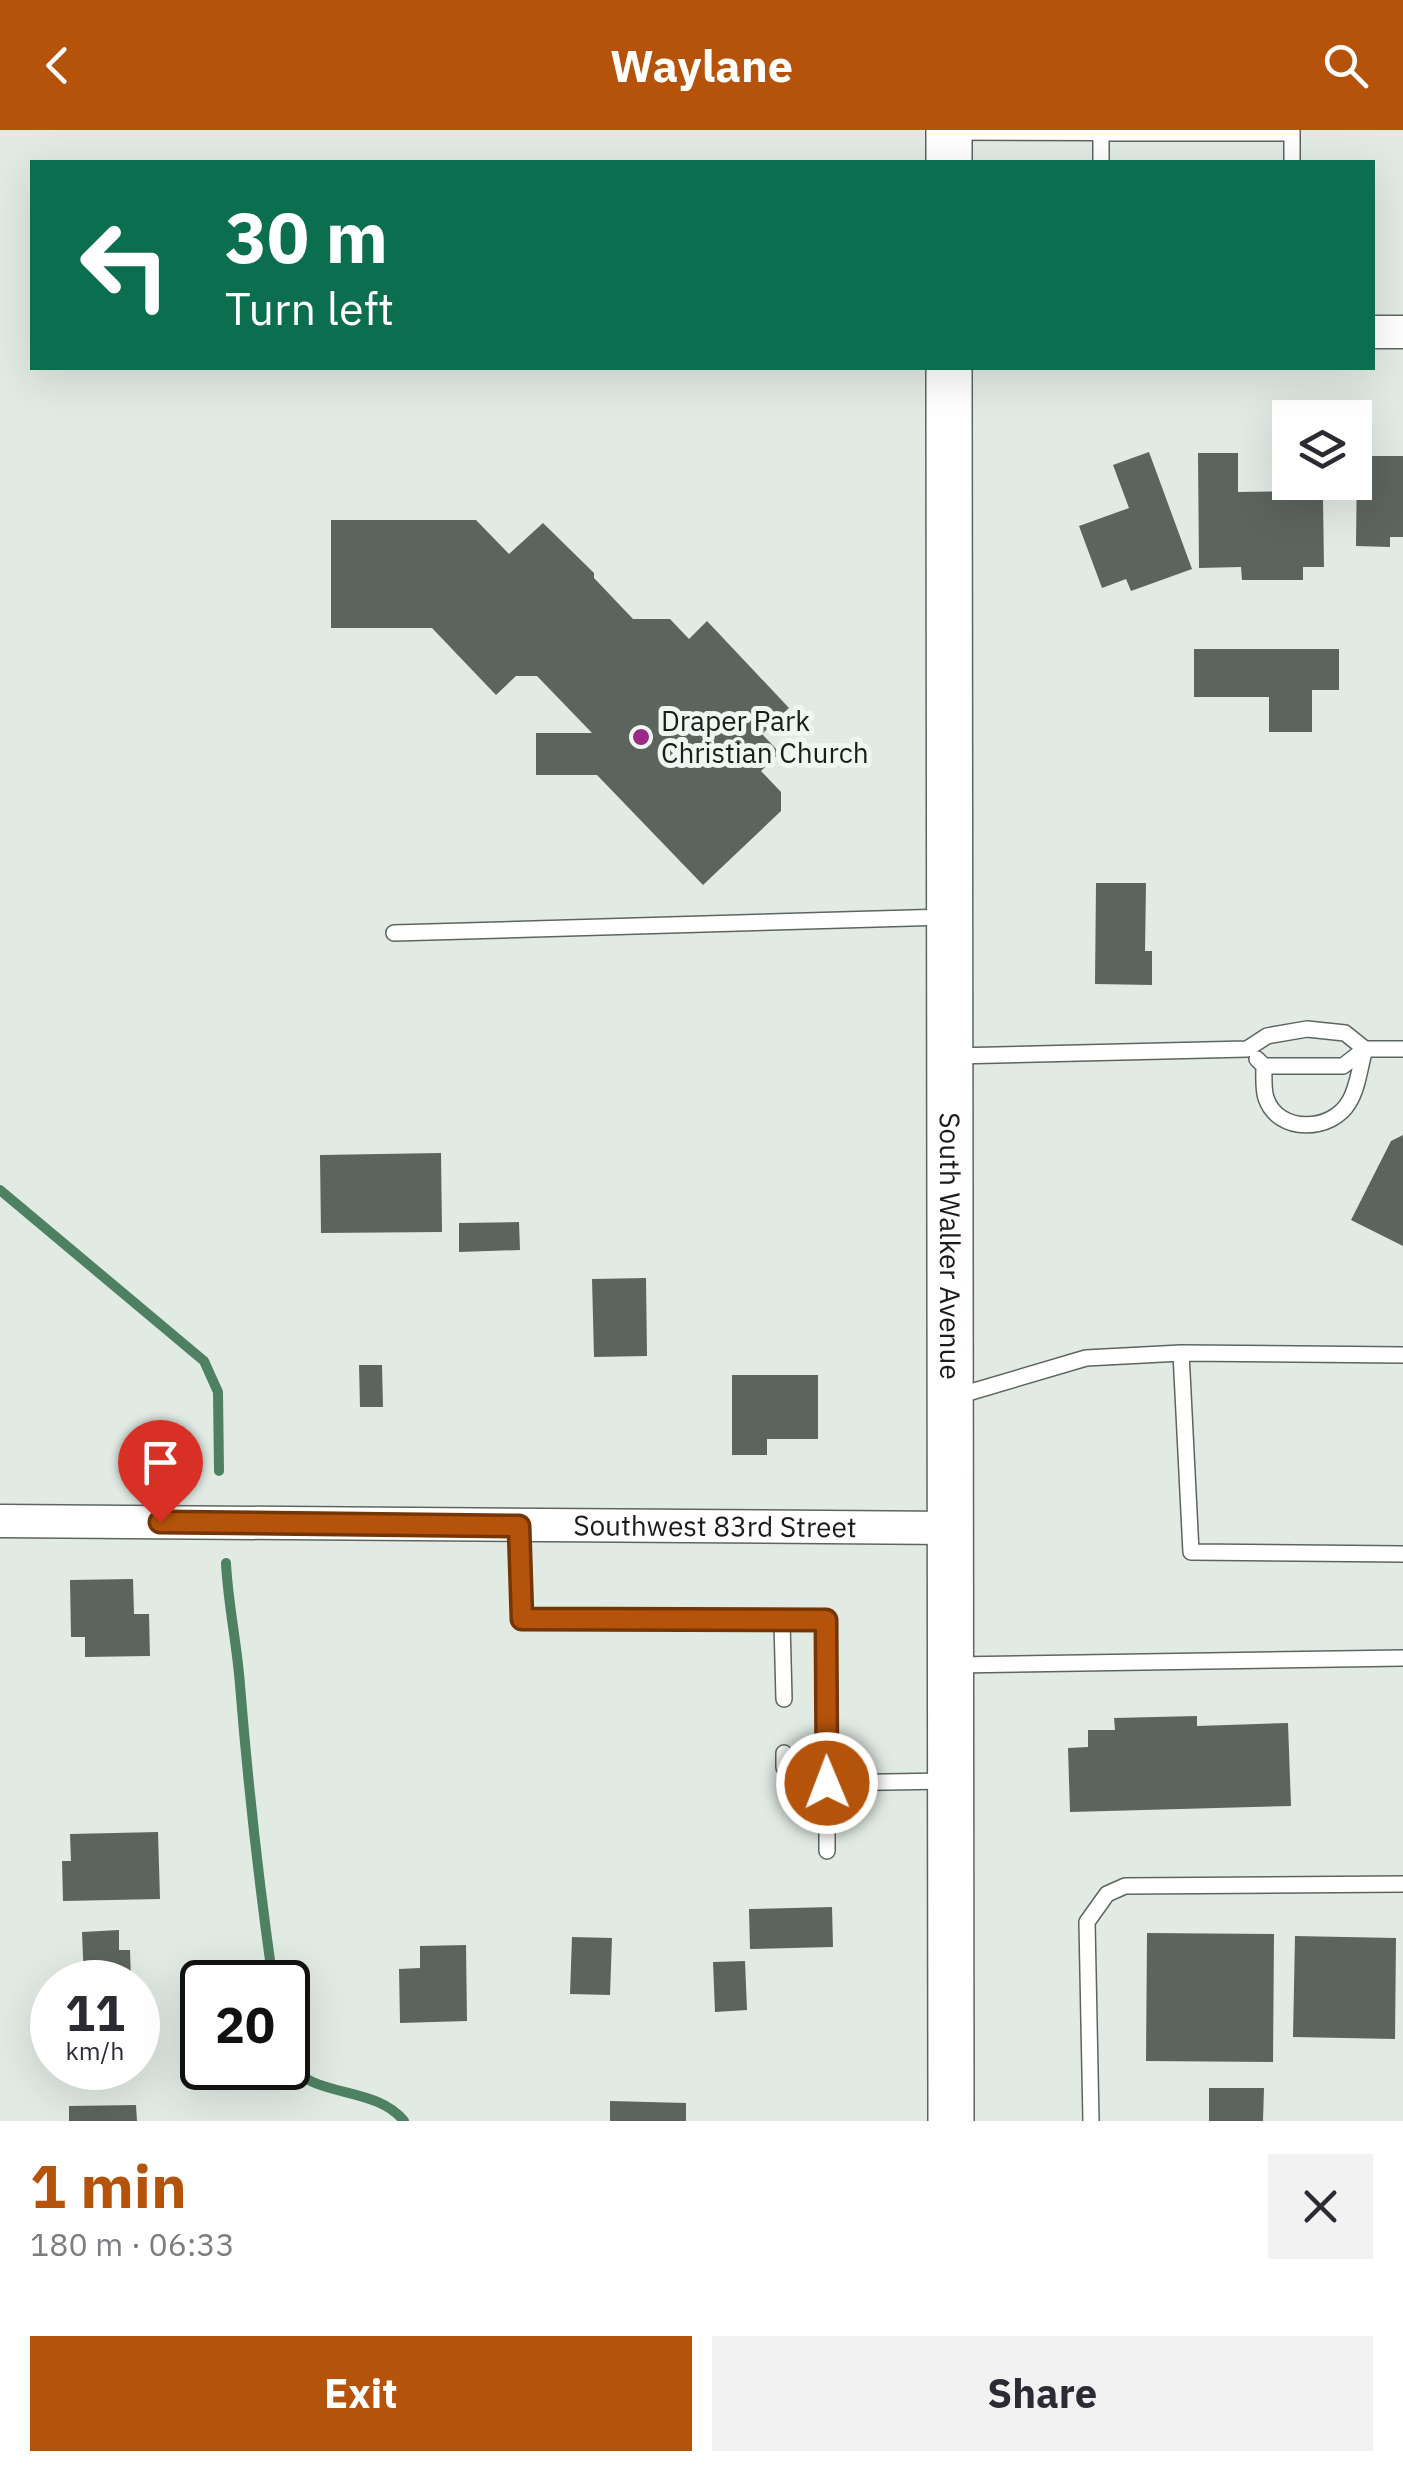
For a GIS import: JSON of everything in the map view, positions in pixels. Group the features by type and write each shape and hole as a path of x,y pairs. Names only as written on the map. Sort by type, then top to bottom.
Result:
{"main road":[{"name":"South Walker Avenue","path":"949,370 951,2121"}],"street":[{"path":"1375,332 1403,332"},
{"name":"Southwest 83rd Street","path":"0,1521 951,1528"}],"lane":[{"path":"1101,131 1101,160"},
{"path":"949,141 1101,131 1292,131 1292,160"},
{"path":"394,933 950,917"},
{"path":"950,1056 1247,1049 1267,1036 1307,1029 1345,1033 1365,1049"},
{"path":"1247,1049 1264,1066 1266,1100 1285,1120 1304,1126 1330,1122 1349,1103 1365,1049"},
{"path":"1264,1066 1343,1066 1365,1049 1403,1049"},
{"path":"951,1398 1086,1358 1180,1353 1403,1355"},
{"path":"1180,1353 1191,1552 1403,1554"},
{"path":"519,1526 522,1619 826,1620 827,1851"},
{"path":"782,1622 784,1699"},
{"path":"951,1665 1403,1658"},
{"path":"784,1754 784,1767 827,1783 951,1781"},
{"path":"1092,2121 1086,1922 1107,1894 1124,1886 1403,1884"}],"building":[{"path":"1149,452 1192,569 1131,591 1126,579 1102,588 1079,526 1129,508 1113,465"},
{"path":"1198,453 1238,453 1238,492 1272,491 1272,500 1323,500 1324,567 1303,567 1303,580 1242,580 1241,567 1199,568"},
{"path":"1372,456 1403,456 1403,537 1390,537 1390,547 1356,546 1357,500 1372,500"},
{"path":"331,520 476,520 509,554 543,523 594,573 594,578 633,619 670,619 689,639 707,621 789,708 762,734 780,753 761,771 781,792 781,811 703,885 597,775 536,775 536,733 592,733 537,676 516,676 496,695 432,628 331,628"},
{"path":"1194,649 1339,649 1339,690 1312,690 1312,732 1269,732 1269,697 1194,697"},
{"path":"1096,883 1146,883 1145,951 1152,951 1152,985 1095,984"},
{"path":"1403,1135 1403,1246 1351,1220 1391,1141"},
{"path":"441,1153 442,1232 321,1233 320,1155"},
{"path":"519,1222 520,1250 459,1252 459,1223"},
{"path":"646,1278 647,1356 594,1357 592,1279"},
{"path":"359,1365 382,1365 383,1407 360,1407"},
{"path":"732,1375 818,1375 818,1439 767,1439 767,1455 732,1455"},
{"path":"133,1579 134,1614 149,1614 150,1656 85,1657 85,1637 71,1637 70,1580"},
{"path":"1197,1716 1197,1726 1288,1723 1291,1806 1070,1812 1068,1748 1088,1747 1088,1730 1115,1730 1114,1718"},
{"path":"158,1832 160,1899 63,1901 62,1861 71,1861 70,1834"},
{"path":"832,1907 833,1947 750,1949 749,1909"},
{"path":"119,1930 119,1950 130,1950 130,1960 83,1960 82,1932"},
{"path":"1147,1933 1274,1934 1273,2062 1146,2061"},
{"path":"1295,1936 1396,1938 1395,2039 1293,2037"},
{"path":"572,1937 612,1938 610,1995 570,1994"},
{"path":"466,1945 467,2021 400,2023 399,1969 420,1968 420,1946"},
{"path":"745,1961 747,2010 715,2012 713,1962"},
{"path":"1209,2088 1264,2088 1263,2121 1209,2121"},
{"path":"610,2101 686,2103 686,2121 610,2121"},
{"path":"136,2105 137,2121 69,2121 69,2106"}],"waterway":[{"path":"0,1190 204,1361 218,1392 219,1471"},
{"path":"226,1563 270,1960"},
{"path":"310,2080 377,2102 404,2121"}],"place":[{"name":"Draper Park Christian Church","path":"641,737"}],"route":[{"path":"160,1522 519,1526 522,1619 826,1620 827,1783"}]}
